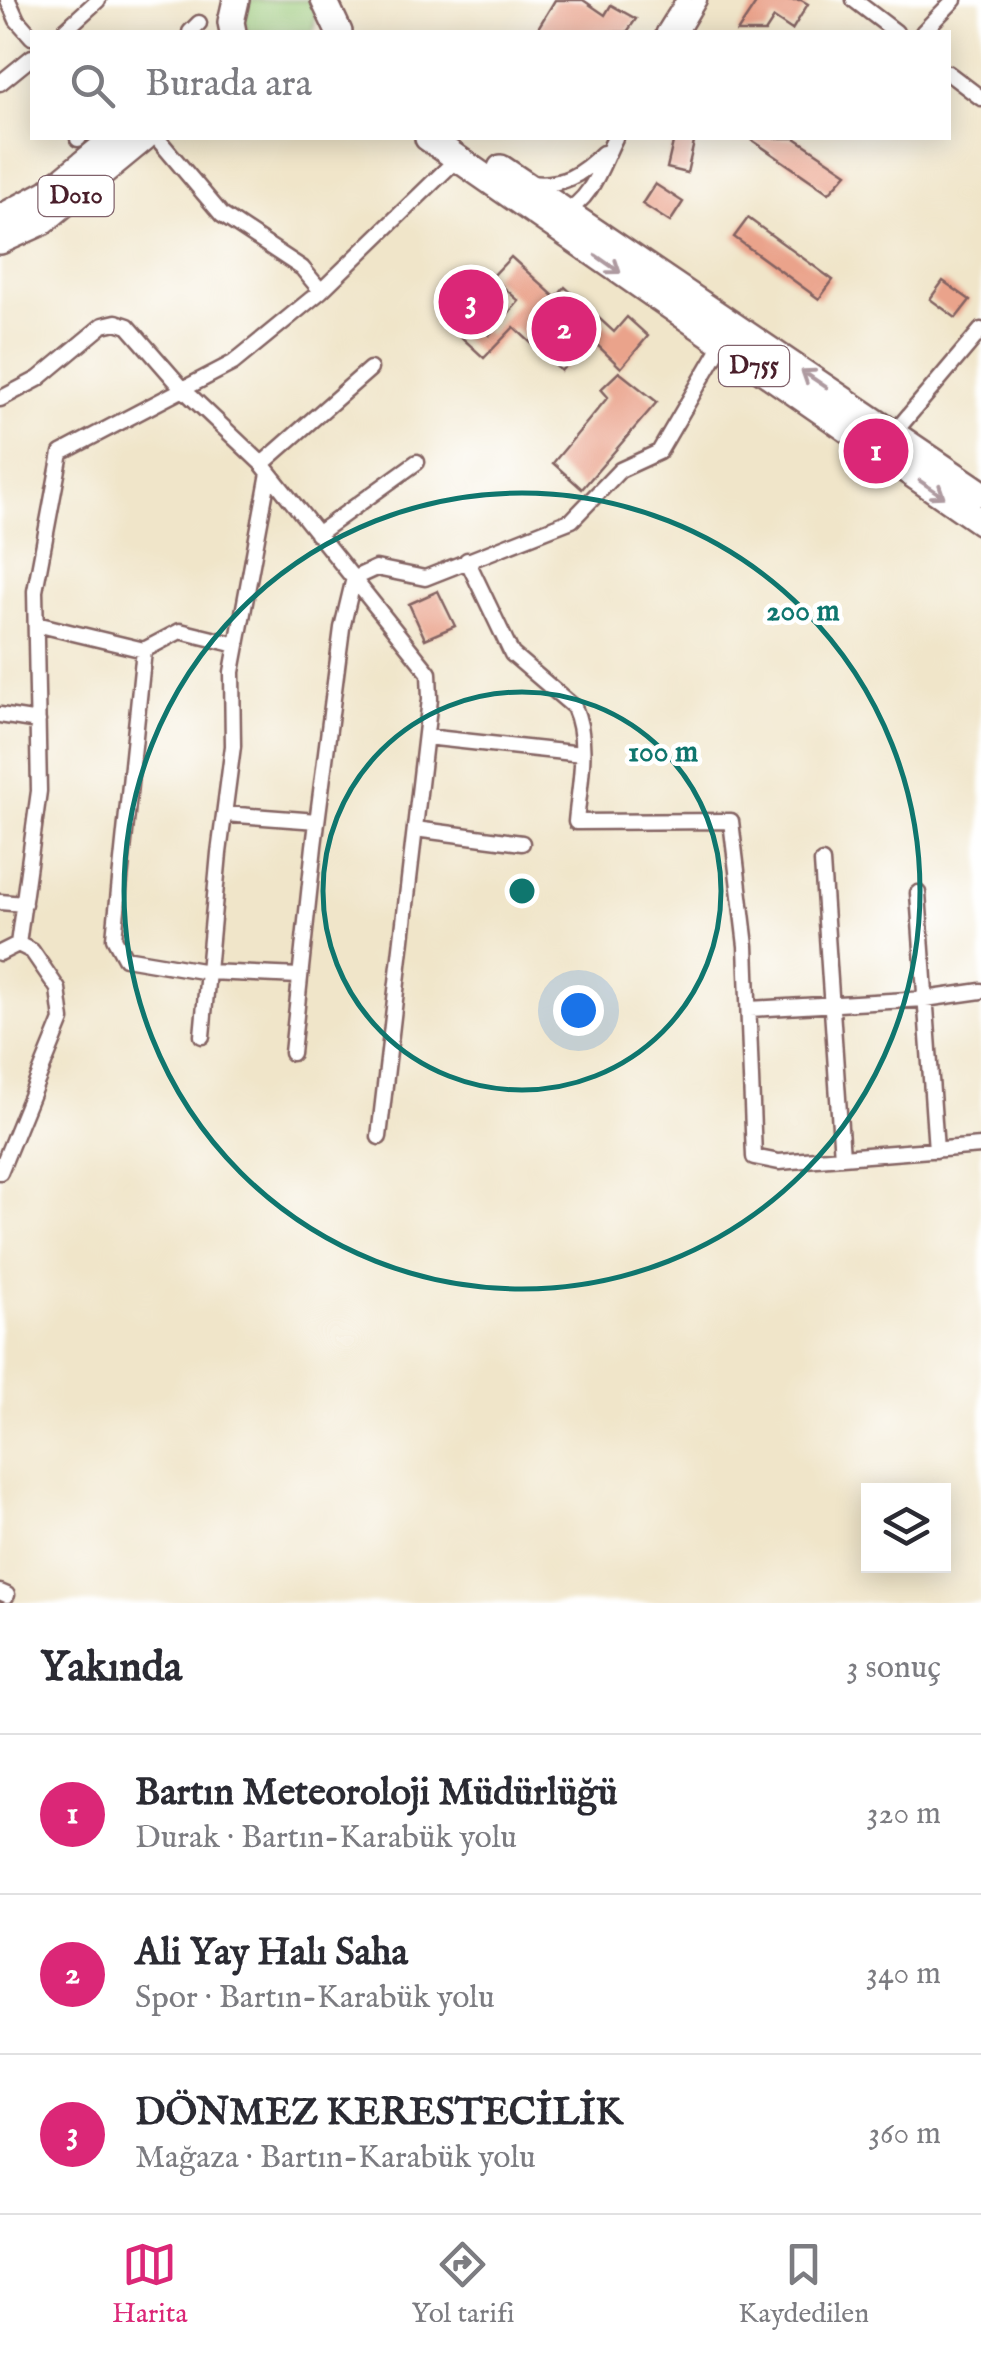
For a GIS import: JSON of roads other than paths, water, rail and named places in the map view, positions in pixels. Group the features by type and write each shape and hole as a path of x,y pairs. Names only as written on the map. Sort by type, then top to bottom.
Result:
{"highway":[{"name":"D010","path":"0,218 47,193 112,140"},
{"name":"D010","path":"0,241 42,222 142,140"},
{"name":"D755","path":"456,148 521,182 592,228 981,493"},
{"name":"D755","path":"456,148 528,208 981,522"}],"street":[{"path":"8,0 30,35"},
{"path":"65,30 98,0"},
{"path":"665,30 684,0"},
{"path":"681,30 700,0"},
{"path":"854,0 893,30"},
{"path":"925,30 954,0"},
{"path":"0,83 30,59"},
{"path":"951,75 981,98"},
{"path":"159,140 222,215 302,268 322,291"},
{"path":"521,182 569,181 613,142"},
{"path":"592,228 584,216 583,205 613,142"},
{"path":"18,944 39,791 35,591 61,453 233,363 322,291 456,148"},
{"path":"528,208 546,213 566,211 589,190"},
{"path":"0,399 23,390 104,325 116,322 128,326 183,388 265,468 429,673 426,737 378,1137"},
{"path":"894,434 981,330"},
{"path":"354,578 376,568 425,578 572,520 620,470 659,452 722,344"},
{"path":"202,1036 234,746 232,672 265,468 370,369"},
{"path":"317,534 417,462"},
{"path":"468,560 512,654 574,707 582,728 576,822 731,820 750,1009 754,1157 779,1162 981,1146"},
{"path":"292,1053 342,628 354,578"},
{"path":"36,624 144,650 180,631 237,646"},
{"path":"144,650 114,938 125,958 208,972 300,976"},
{"path":"0,715 38,721"},
{"path":"426,737 582,754"},
{"path":"224,814 317,822"},
{"path":"415,829 522,843"},
{"path":"822,862 842,1157"},
{"path":"918,893 936,1150"},
{"path":"0,902 24,904"},
{"path":"0,953 18,944"},
{"path":"0,1172 62,1020 58,989 32,951 18,944"},
{"path":"750,1009 925,999 981,991"}],"place":[{"name":"DÖNMEZ KERESTECİLİK","path":"471,302"},
{"name":"Ali Yay Halı Saha","path":"564,329"},
{"name":"Bartın Meteoroloji Müdürlüğü","path":"876,451"}]}
